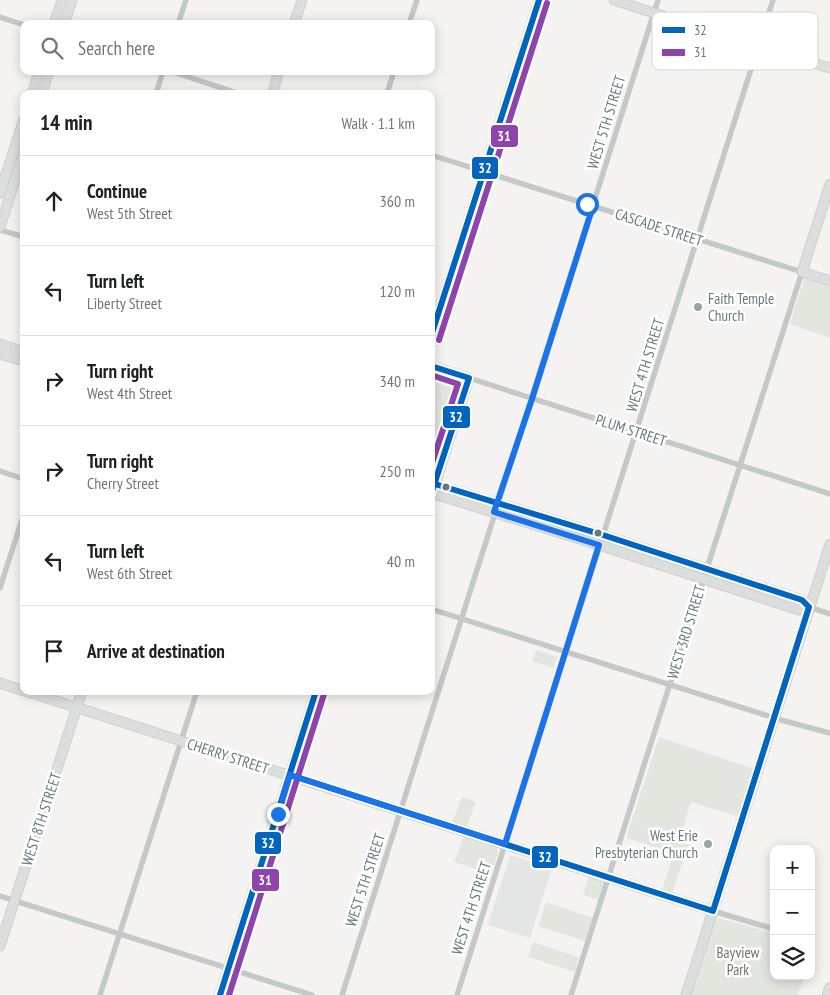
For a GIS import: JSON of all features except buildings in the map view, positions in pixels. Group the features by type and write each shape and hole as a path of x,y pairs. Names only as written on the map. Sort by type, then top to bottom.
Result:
{"highway":[{"path":"828,995 830,988"}],"street":[{"path":"55,20 62,0"},
{"path":"65,20 72,0"},
{"path":"179,20 186,0"},
{"path":"295,20 302,0"},
{"path":"410,20 417,0"},
{"path":"435,324 539,0"},
{"path":"614,0 652,12"},
{"name":"WEST 5TH STREET","path":"654,12 658,0"},
{"name":"WEST 4TH STREET","path":"769,12 773,0"},
{"path":"0,17 20,24"},
{"name":"WEST 5TH STREET","path":"342,995 497,502 532,399 652,19"},
{"path":"818,64 830,68"},
{"name":"WEST 4TH STREET","path":"456,995 752,70"},
{"path":"33,90 38,75"},
{"path":"43,90 48,75"},
{"path":"157,90 162,75"},
{"path":"182,75 228,90"},
{"path":"273,90 278,75"},
{"path":"388,90 393,75"},
{"path":"0,193 20,137"},
{"name":"CASCADE STREET","path":"435,156 830,281"},
{"path":"20,165 0,228 20,236"},
{"name":"WEST 3RD STREET","path":"571,995 738,464 830,184"},
{"path":"0,344 20,351"},
{"path":"0,354 20,361"},
{"name":"PLUM STREET","path":"435,367 830,494"},
{"path":"435,477 469,378"},
{"path":"0,472 20,478"},
{"path":"435,484 802,600 809,607 830,614"},
{"path":"435,495 599,545 798,610 809,607"},
{"path":"0,588 20,526"},
{"path":"686,995 830,544"},
{"path":"435,610 774,718 830,733"},
{"name":"CHERRY STREET","path":"0,683 20,690"},
{"name":"CHERRY STREET","path":"36,695 770,929"},
{"name":"WEST 8TH STREET","path":"0,946 81,695"},
{"path":"100,995 196,695"},
{"path":"220,995 315,695"},
{"path":"0,896 312,995"}],"shaded area":[{"path":"510,855 552,868 530,938 488,925"}],"green space":[{"path":"804,279 830,286 830,338 790,324"},
{"path":"435,374 455,381 459,388 435,465"},
{"path":"536,650 557,657 553,668 532,661"},
{"path":"659,737 754,769 739,817 691,802 679,840 689,844 672,893 662,890 674,853 626,838"},
{"path":"462,797 476,802 466,828 452,823"},
{"path":"464,836 497,847 498,853 491,874 454,862"},
{"path":"589,875 604,881 598,900 583,895"},
{"path":"546,902 593,918 585,941 538,926"},
{"name":"Bayview Park","path":"718,918 770,932 770,980 803,980 797,995 691,995 714,921"},
{"path":"533,942 579,957 575,972 528,957"}],"transit line":[{"name":"32","path":"435,324 539,0"},
{"name":"31","path":"439,340 547,3"},
{"name":"32","path":"435,367 469,378 435,482"},
{"name":"31","path":"435,376 458,384 435,454"},
{"name":"32","path":"290,775 713,911 809,607 802,600 603,535 435,484"},
{"name":"32","path":"220,995 315,695"},
{"name":"31","path":"229,995 324,695"}],"place":[{"name":"Faith Temple Church","path":"698,307"},
{"name":"West Erie Presbyterian Church","path":"708,844"}],"route":[{"path":"278,814 290,775 505,844 599,545 494,512 593,206 587,204"}]}
